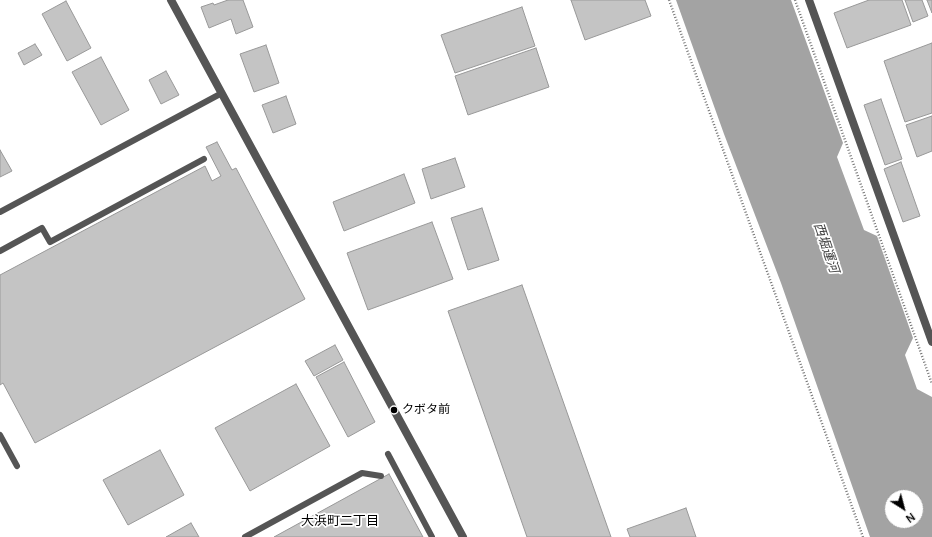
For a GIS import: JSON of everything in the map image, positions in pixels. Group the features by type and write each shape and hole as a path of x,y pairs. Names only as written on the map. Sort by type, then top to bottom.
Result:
{"street":[{"path":"171,0 463,537"},
{"path":"809,0 932,342"}],"lane":[{"path":"0,212 222,92"},
{"path":"0,251 42,228 50,242 204,159"},
{"path":"0,435 17,466"},
{"path":"388,454 432,537"},
{"path":"245,537 362,473 381,476"}],"path":[{"path":"669,0 863,537"},
{"path":"795,0 932,384"}],"water":[{"name":"西堀運河","path":"676,0 791,0 843,143 837,157 864,230 877,236 913,338 905,355 917,389 932,397 932,537 870,537 781,283 724,134"}],"building":[{"path":"228,0 243,0 253,27 236,34 231,19 209,28 201,7 213,3 214,5"},
{"path":"571,0 645,0 651,16 585,40"},
{"path":"869,0 902,0 911,25 847,48 834,13"},
{"path":"905,0 922,0 928,16 913,22"},
{"path":"927,0 932,0 932,13"},
{"path":"66,1 91,48 67,61 42,14"},
{"path":"522,7 535,46 455,73 441,35"},
{"path":"932,43 932,113 905,122 884,61"},
{"path":"35,44 42,55 24,65 18,53"},
{"path":"266,45 279,83 254,92 240,54"},
{"path":"536,48 549,87 468,115 455,76"},
{"path":"101,57 129,110 101,125 72,72"},
{"path":"166,71 179,95 161,104 149,80"},
{"path":"286,96 296,124 273,133 262,105"},
{"path":"881,99 902,159 885,165 864,105"},
{"path":"932,116 932,151 917,157 906,125"},
{"path":"217,142 232,170 236,168 305,299 35,443 3,383 0,385 0,275 205,166 212,181 221,176 206,147"},
{"path":"0,150 12,171 0,177"},
{"path":"455,158 465,187 431,199 422,169"},
{"path":"901,162 920,216 903,222 884,169"},
{"path":"404,174 415,203 344,231 333,202"},
{"path":"482,208 499,260 468,270 451,218"},
{"path":"432,222 453,279 368,310 347,253"},
{"path":"522,285 611,537 527,537 448,311"},
{"path":"335,345 343,360 314,376 305,361"},
{"path":"344,362 375,422 348,437 316,377"},
{"path":"296,384 330,446 250,491 215,428"},
{"path":"160,450 184,495 128,525 103,480"},
{"path":"389,474 423,537 274,537"},
{"path":"686,508 696,537 630,537 627,529"},
{"path":"191,523 199,537 166,537"}],"place":[{"name":"クボタ前","path":"394,410"}],"district":[{"name":"大浜町二丁目","path":"340,521"}]}
